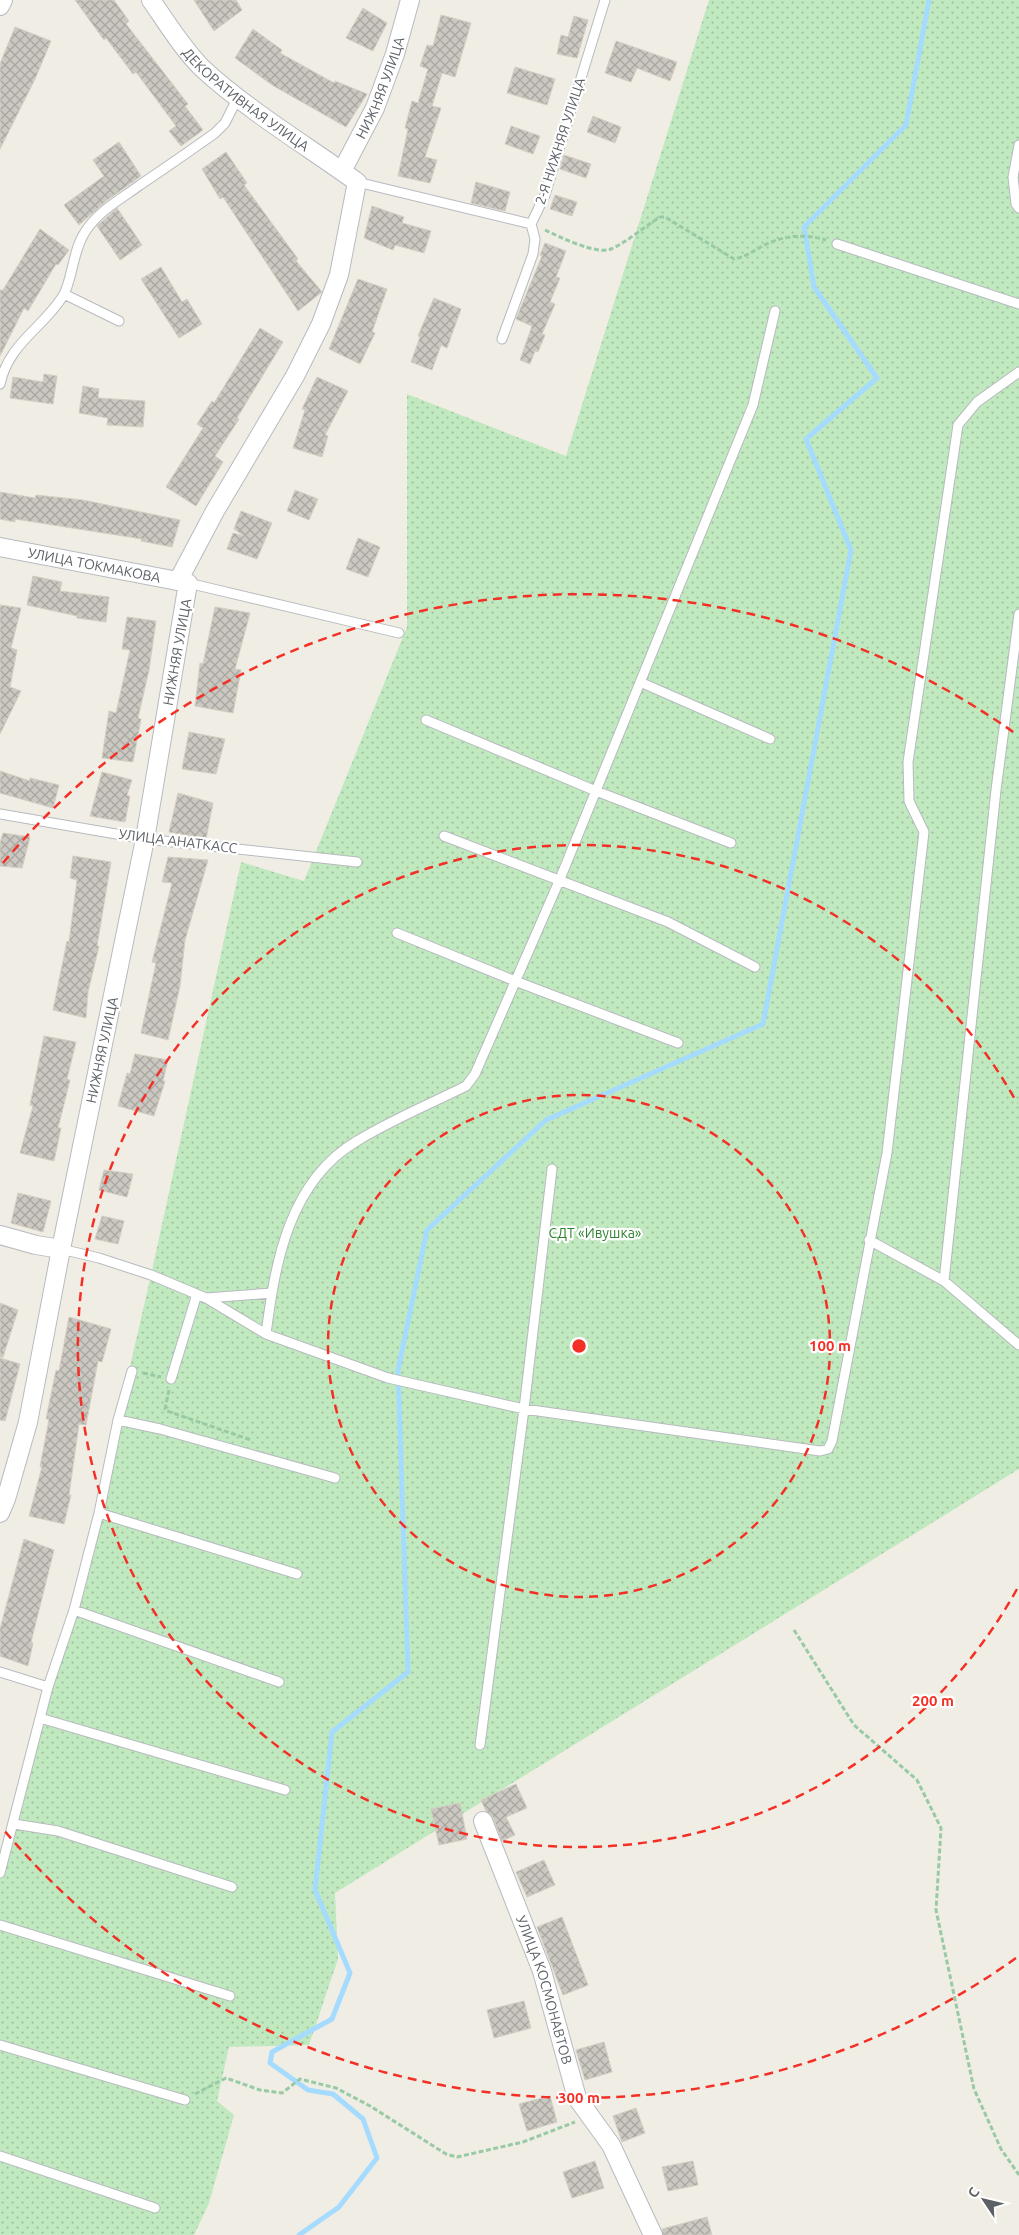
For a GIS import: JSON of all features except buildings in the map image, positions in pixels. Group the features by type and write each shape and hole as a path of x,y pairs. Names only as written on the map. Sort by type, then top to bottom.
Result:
{"street":[{"path":"0,6 3,0"},
{"name":"ДЕКОРАТИВНАЯ УЛИЦА","path":"151,0 190,54 202,67 238,97 357,182"},
{"name":"НИЖНЯЯ УЛИЦА","path":"342,171 375,108 395,54 410,0"},
{"name":"НИЖНЯЯ УЛИЦА","path":"0,1513 6,1499 28,1422 61,1248 145,839 183,582 215,511 295,376 322,324 339,275 357,182"},
{"name":"УЛИЦА ТОКМАКОВА","path":"0,547 183,582"},
{"path":"0,1235 36,1245 61,1248"},
{"name":"УЛИЦА КОСМОНАВТОВ","path":"483,1821 542,1971 577,2098 610,2145 653,2235"}],"lane":[{"name":"2-Я НИЖНЯЯ УЛИЦА","path":"531,224 545,195 605,0"},
{"path":"0,384 4,367 17,347 46,318 64,294 77,247 86,230 110,206 215,133 224,123 238,97"},
{"path":"1019,145 1013,177 1016,204 1019,208"},
{"path":"357,182 531,224 535,239 533,254 502,339"},
{"path":"837,244 1019,304"},
{"path":"64,294 119,321"},
{"path":"266,1334 272,1293 287,1230 295,1210 310,1186 331,1162 355,1142 466,1086 475,1074 560,879 752,405 775,311"},
{"path":"61,1248 151,1275 206,1298 266,1334 388,1378 524,1410 820,1451 828,1448 832,1441 887,1153 924,832 909,800 908,762 958,425 977,402 1019,372"},
{"path":"183,582 399,634"},
{"path":"944,1281 996,790 1019,614"},
{"path":"640,682 770,739"},
{"path":"426,720 596,791 731,843"},
{"name":"УЛИЦА АНАТКАСС","path":"0,814 145,839 357,862"},
{"path":"444,836 668,922 755,967"},
{"path":"397,933 515,981 678,1043"},
{"path":"480,1745 524,1410 552,1169"},
{"path":"869,1240 944,1281 1019,1345"},
{"path":"206,1298 272,1293"},
{"path":"171,1379 197,1294"},
{"path":"0,1873 48,1687 74,1610 99,1514 118,1420 132,1372"},
{"path":"118,1420 160,1429 335,1478"},
{"path":"99,1514 297,1574"},
{"path":"74,1610 279,1682"},
{"path":"0,1672 48,1687"},
{"path":"40,1718 285,1790"},
{"path":"14,1824 58,1831 232,1887"},
{"path":"0,1924 230,1996"},
{"path":"0,2045 185,2100"},
{"path":"0,2156 155,2208"}],"path":[{"path":"531,224 572,242 601,250 611,249 660,217 664,217 734,259 742,258 770,243 802,235 812,236"},
{"path":"132,1372 171,1379 165,1409 167,1412 258,1442"},
{"path":"794,1630 854,1725 917,1780 941,1828 936,1910 974,2089 1001,2149 1019,2175"},
{"path":"185,2100 226,2078 260,2090 282,2092 300,2079 336,2088 370,2106 446,2154 457,2157 523,2142 590,2116"}],"green space":[{"name":"СДТ «Ивушка»","path":"709,0 1019,0 1019,1469 335,1893 338,1959 309,2045 229,2047 217,2101 234,2115 209,2203 194,2235 0,2235 0,1873 74,1610 151,1275 241,862 304,881 407,627 407,394 566,456"}],"waterway":[{"path":"299,2235 339,2207 377,2158 363,2119 333,2094 308,2090 270,2063 272,2052 332,2019 350,1973 315,1890 332,1732 408,1672 398,1370 427,1230 546,1120 763,1024 851,550 806,439 877,378 814,287 804,227 906,125 929,0"}]}
